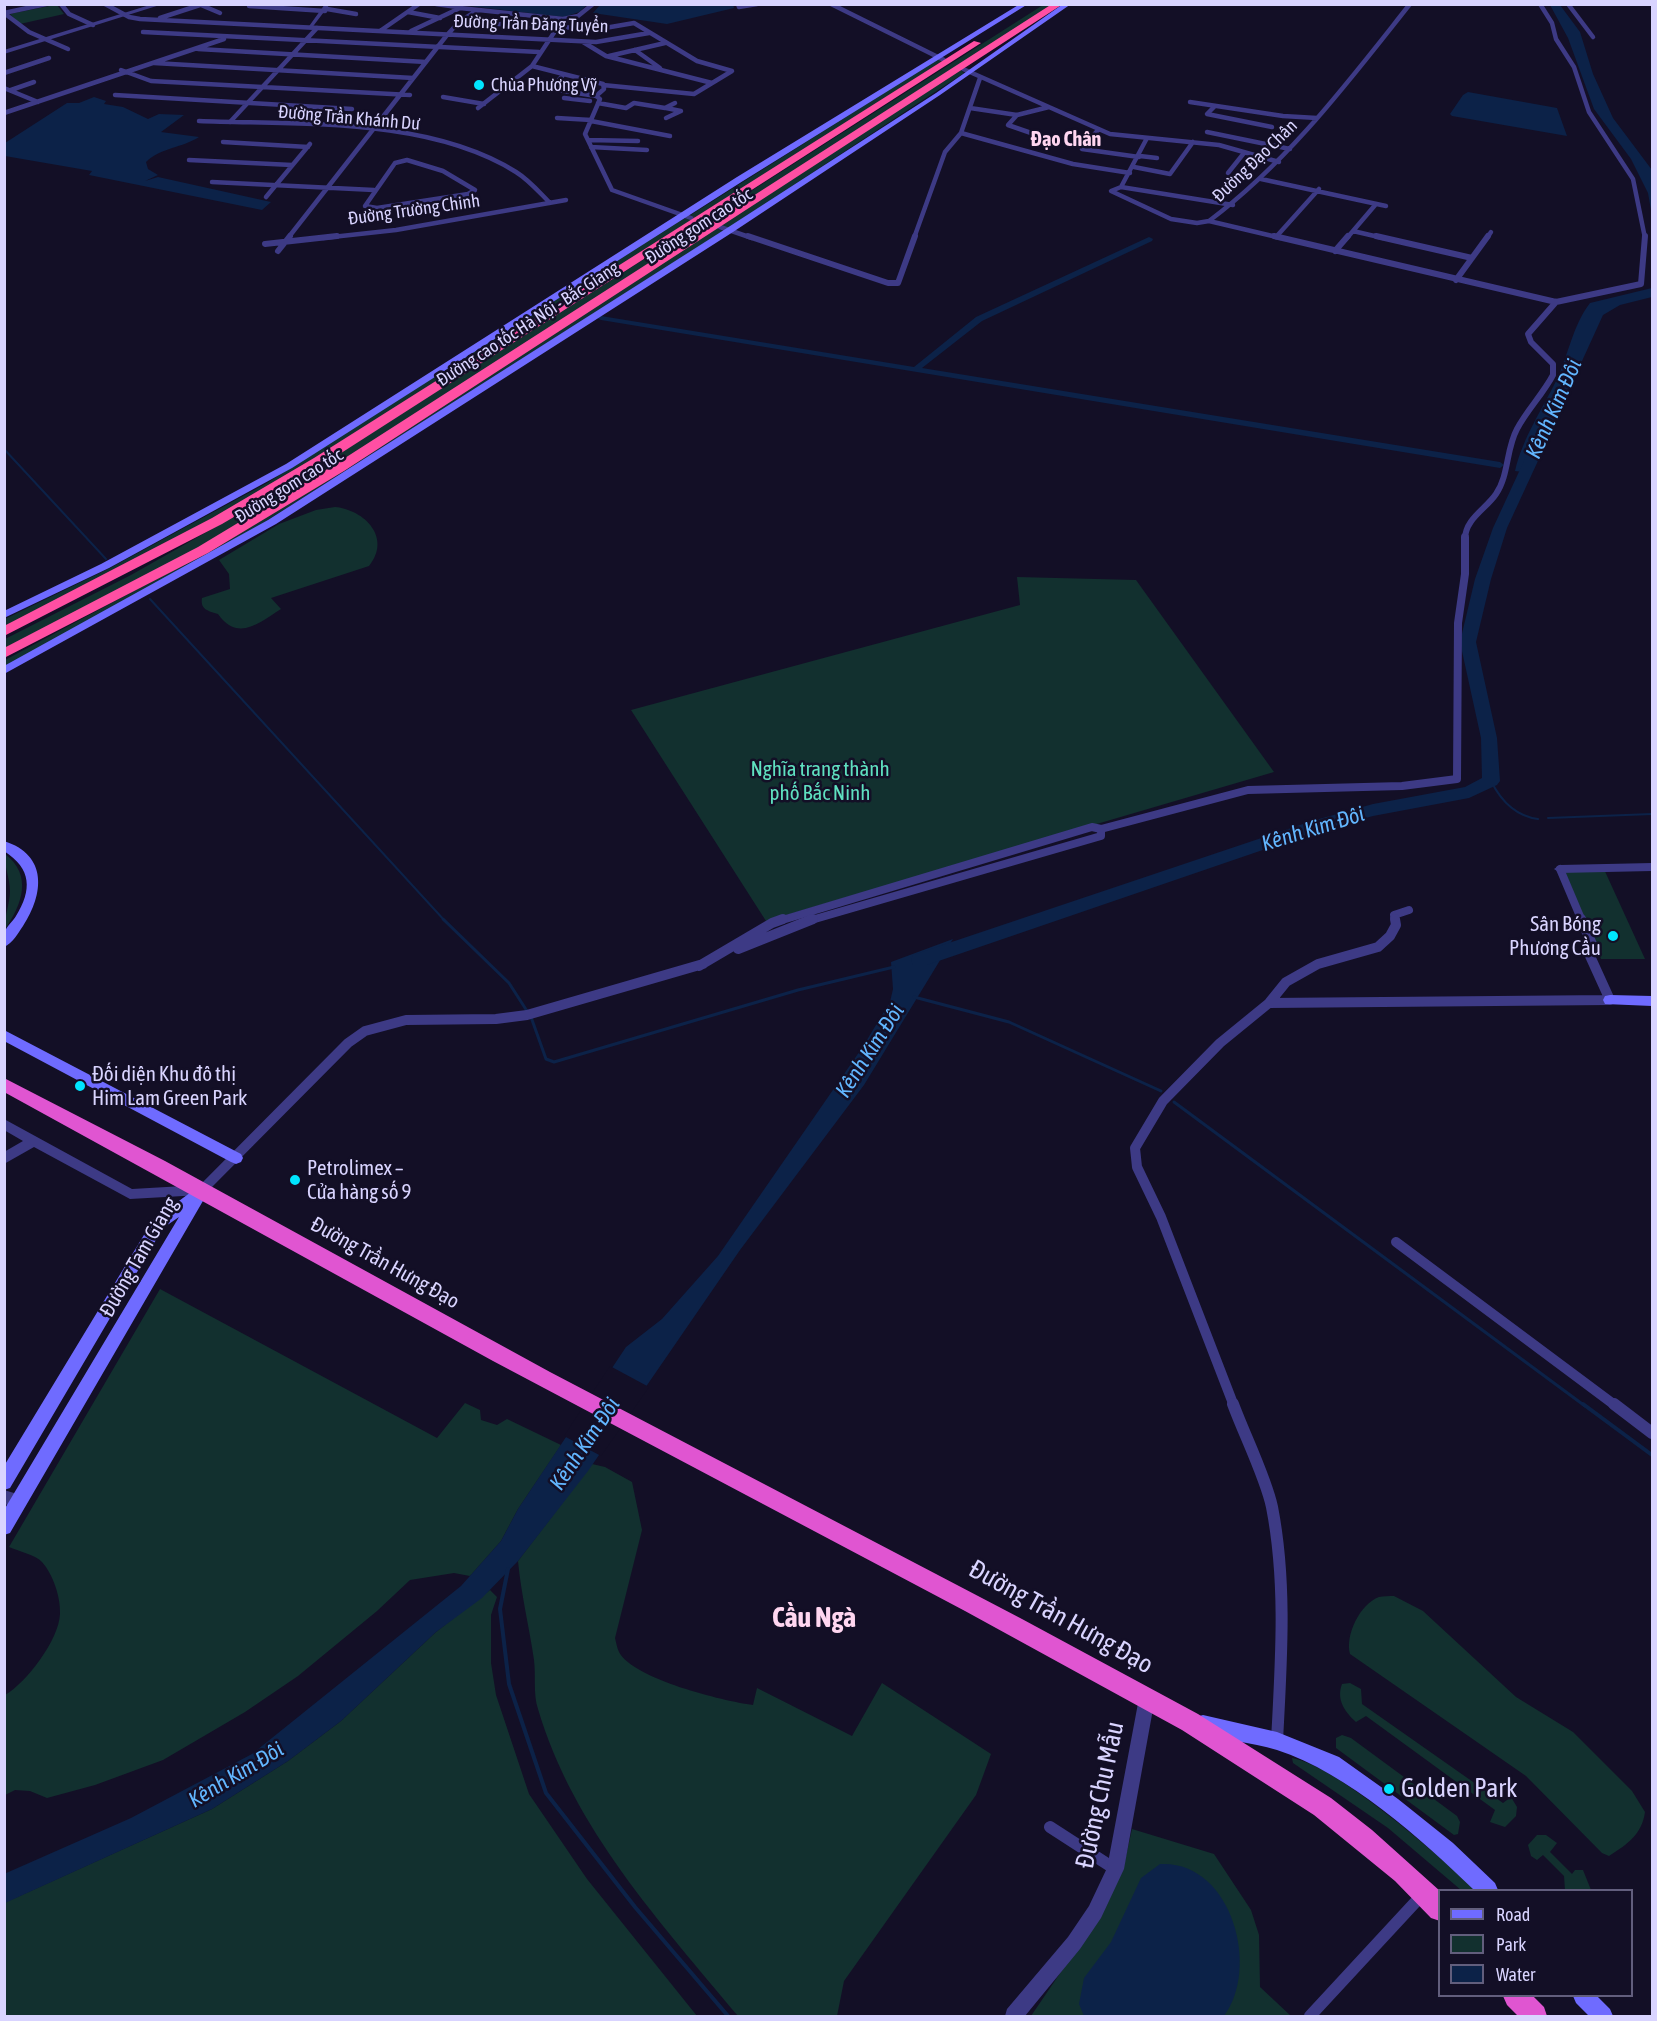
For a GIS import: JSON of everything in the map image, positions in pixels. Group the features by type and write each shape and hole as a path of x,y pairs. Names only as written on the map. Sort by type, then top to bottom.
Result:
{"highway":[{"name":"Đường cao tốc Hà Nội - Bắc Giang","path":"4,631 42,614 207,526 319,461 1036,4"},
{"name":"Đường cao tốc Hà Nội - Bắc Giang","path":"8,653 229,535 339,468 1059,4"},
{"name":"Đường Trần Hưng Đạo","path":"4,1084 584,1400 930,1580 1187,1720 1262,1766 1330,1813 1432,1901"},
{"path":"1518,1997 1535,2016"}],"main road":[{"name":"Đường gom cao tốc","path":"4,615 115,561 279,471 1025,4"},
{"name":"Đường gom cao tốc","path":"4,670 272,522 730,231 1068,4"},
{"path":"4,845 28,863 34,887 26,912 4,942"},
{"path":"1610,1000 1653,1000"},
{"path":"4,1035 236,1158"},
{"name":"Đường Tam Giang","path":"4,1482 158,1224 202,1190"},
{"name":"Đường Tam Giang","path":"5,1524 12,1499 202,1190"},
{"path":"1187,1720 1277,1741 1332,1764 1437,1843 1487,1889"},
{"path":"1586,1997 1603,2016"}],"street":[{"path":"4,13 46,4"},
{"path":"61,4 69,14 93,25"},
{"name":"Đường Trần Đăng Tuyển","path":"105,4 126,15 153,20 581,41 612,41 649,33"},
{"path":"4,52 161,4"},
{"path":"380,31 419,4"},
{"path":"436,4 563,19 578,16 593,4"},
{"path":"454,4 460,8"},
{"path":"738,4 739,8 756,4"},
{"path":"831,4 941,58"},
{"name":"Đường Đạo Chân","path":"1209,221 1233,205 1279,162 1410,4"},
{"path":"1233,205 1121,187 1111,191 1146,209 1194,225 1209,221 1556,302 1641,284 1641,261 1646,243 1642,206 1635,184 1589,112 1574,67 1556,39 1552,23 1540,4"},
{"path":"1568,4 1593,38"},
{"path":"153,20 202,5 220,13"},
{"path":"249,6 327,8 356,14"},
{"path":"309,28 327,8"},
{"path":"409,32 460,8"},
{"path":"278,251 447,35 459,22 478,10"},
{"path":"408,12 440,18"},
{"path":"4,13 28,32 68,49"},
{"path":"497,24 511,13"},
{"path":"478,108 532,66 539,52 563,19"},
{"path":"459,22 599,29 631,23 697,61 732,71 694,94 603,85 532,66"},
{"path":"4,113 230,36 242,24"},
{"path":"230,122 317,28"},
{"path":"143,32 539,52"},
{"path":"581,41 606,56 712,83"},
{"path":"589,46 612,41"},
{"path":"606,56 665,43"},
{"path":"195,49 426,62"},
{"path":"635,50 664,71"},
{"path":"4,73 49,58"},
{"path":"154,63 413,78"},
{"path":"121,70 148,80 410,95"},
{"path":"966,71 1098,130 1119,136 1219,145 1279,162"},
{"path":"563,75 551,89 596,96 600,99 585,130 608,185 614,192 687,217"},
{"path":"720,227 888,283 898,283 945,152 961,133 980,78"},
{"path":"10,90 34,82"},
{"path":"596,96 604,89 603,85"},
{"path":"4,88 38,102"},
{"path":"4,93 30,105"},
{"path":"116,95 352,109"},
{"path":"443,97 484,104"},
{"path":"564,98 626,108 634,103 681,111 666,118"},
{"path":"1190,102 1317,118"},
{"path":"666,108 675,103"},
{"path":"1215,106 1207,114 1272,128"},
{"path":"970,108 1017,115 1048,107"},
{"path":"1017,115 1008,125 1034,134"},
{"path":"557,118 591,121 670,136"},
{"name":"Đường Trần Khánh Dư","path":"199,121 371,130 433,139 490,158 527,180 550,203"},
{"path":"1098,130 1082,149 1157,158"},
{"path":"1208,132 1290,149"},
{"path":"961,133 1060,161 1130,173"},
{"path":"1121,187 1140,156 1147,138"},
{"path":"1271,145 1278,138"},
{"path":"588,140 638,141"},
{"path":"223,142 310,145 266,197"},
{"path":"1134,166 1170,174 1193,142"},
{"path":"591,147 647,150"},
{"path":"1060,161 1068,153"},
{"path":"1228,173 1244,153"},
{"path":"407,159 443,171 475,190 468,194 377,208 364,205 374,190 395,163 407,159"},
{"path":"189,160 292,165"},
{"path":"1261,179 1386,206"},
{"path":"212,182 374,190"},
{"path":"1276,237 1319,190"},
{"name":"Đường Trường Chinh","path":"265,244 396,230 566,200"},
{"path":"1335,251 1376,204"},
{"path":"1353,231 1472,258"},
{"path":"1456,280 1491,232"},
{"path":"8,1129 130,1194 202,1190 348,1043 370,1028 384,1023 417,1020 475,1021 521,1016 699,966 797,924 1101,836 1101,829 1248,790 1402,786 1457,779 1458,623 1465,574 1465,533 1475,516 1495,496 1503,481 1516,430 1539,401 1553,375 1553,364 1531,342 1528,334 1556,302"},
{"path":"1269,1003 1610,1000 1590,956 1592,944 1560,869 1653,867"},
{"path":"1277,1741 1282,1648 1280,1587 1272,1506 1161,1217 1137,1167 1135,1148 1163,1101 1220,1042 1269,1003 1286,982 1301,972 1378,947 1390,936 1396,925 1394,915 1409,910"},
{"path":"4,1159 33,1141"},
{"path":"1396,1242 1653,1433"},
{"name":"Đường Chu Mẫu","path":"1014,2016 1074,1943 1095,1912 1115,1869 1148,1698"},
{"path":"1050,1827 1115,1869"},
{"path":"1310,2016 1432,1901"}],"green space":[{"path":"57,5 64,14 20,24 10,14"},
{"path":"1043,5 1053,5 297,490 183,556 5,648 5,639 131,575 293,483"},
{"path":"938,59 943,61 696,218 689,216"},
{"path":"961,70 964,73 728,228 720,226"},
{"path":"685,218 692,220 255,496 5,627 5,619 110,568 267,483"},
{"path":"716,228 723,231 252,530 5,667 5,660 190,561"},
{"path":"335,507 356,514 372,527 378,545 369,566 271,598 281,609 249,627 233,627 218,614 204,608 202,598 230,589 229,574 219,560 279,524 316,510"},
{"name":"Nghĩa trang thành phố Bắc Ninh","path":"1017,577 1136,580 1274,772 766,921 631,710 1020,605"},
{"path":"5,854 14,862 19,871 22,890 16,910 5,929 10,891"},
{"path":"1563,867 1603,867 1645,959 1601,959"},
{"path":"160,1289 437,1438 465,1403 480,1410 481,1420 497,1425 507,1419 561,1445 518,1509 501,1541 470,1576 454,1573 410,1580 377,1611 298,1676 245,1712 163,1760 95,1785 47,1798 30,1791 15,1790 5,1795 5,1695 22,1681 40,1660 54,1636 60,1614 58,1594 46,1567 36,1557 9,1547"},
{"path":"592,1464 605,1467 632,1482 642,1530 615,1638 619,1652 628,1662 660,1680 701,1694 739,1703 753,1705 757,1688 852,1736 882,1683 991,1754 976,1795 844,1981 837,2016 738,2016 679,1946 622,1872 596,1834 553,1753 536,1703 534,1660 518,1561"},
{"path":"490,1590 497,1597 491,1615 491,1663 496,1695 529,1794 587,1879 697,2016 5,2016 4,1903 212,1809 288,1761 341,1721 436,1632"},
{"path":"1394,1596 1423,1611 1516,1697 1573,1732 1632,1791 1645,1812 1641,1826 1633,1838 1609,1856 1602,1853 1526,1776 1350,1654 1352,1629 1360,1613 1379,1597"},
{"path":"1350,1683 1361,1689 1362,1704 1503,1803 1511,1797 1517,1807 1516,1816 1505,1827 1490,1822 1495,1810 1366,1716 1356,1722 1345,1710 1340,1695 1342,1684"},
{"path":"1342,1735 1351,1738 1457,1816 1460,1822 1458,1834 1454,1835 1336,1748 1336,1738"},
{"path":"1292,1758 1312,1765 1361,1795 1414,1836 1475,1889 1460,1889 1388,1828 1293,1763"},
{"path":"1132,1829 1214,1854 1251,1910 1259,1935 1260,1987 1291,2016 1031,2016 1084,1938 1123,1870"},
{"path":"1537,1835 1546,1835 1557,1843 1550,1852 1572,1874 1575,1870 1583,1870 1591,1889 1565,1889 1564,1876 1543,1855 1537,1860 1531,1856 1528,1845"}],"water":[{"path":"733,4 734,8 667,24 593,13 600,5"},
{"path":"460,5 587,5 579,12 564,17"},
{"path":"1550,5 1560,5 1580,32 1593,74 1613,118 1652,170 1652,216 1648,193 1631,159 1594,109 1568,38"},
{"path":"1468,92 1557,108 1567,136 1452,116 1450,114 1463,95"},
{"path":"94,97 106,101 104,104 123,107 148,119 159,114 184,115 161,132 199,137 152,157 146,162 148,169 158,175 145,181 158,177 271,202 262,210 89,175 92,171 5,156 5,143 67,103 79,103"},
{"path":"1652,288 1652,297 1620,305 1603,315 1531,473 1515,471 1528,435 1557,379 1575,330 1590,303"},
{"name":"Kênh Kim Đôi","path":"953,939 864,1085 740,1250 588,1471 518,1561 482,1598 436,1632 341,1721 288,1761 212,1809 5,1903 4,1874 131,1818 252,1754 461,1586 501,1541 518,1509 626,1347 662,1319 718,1256 862,1048 890,1002 893,989 891,962"},
{"path":"1160,1864 1185,1867 1205,1879 1221,1897 1232,1920 1239,1945 1240,1971 1235,1995 1224,2016 1084,2016 1079,2004 1084,1978 1111,1942 1141,1878"}],"pier":[{"path":"610,1366 649,1387 601,1456 564,1436"}],"waterway":[{"path":"916,369 979,319 1149,239"},
{"path":"601,318 1500,465"},
{"path":"4,449 106,559"},
{"name":"Kênh Kim Đôi","path":"920,960 1318,825 1373,810 1469,792 1491,781 1489,738 1468,642 1483,579 1500,528 1536,450"},
{"path":"150,599 445,920"},
{"path":"1491,781 1499,795 1516,811 1538,819"},
{"path":"1548,818 1652,814"},
{"path":"445,920 509,983 527,1011"},
{"path":"531,1017 546,1059 554,1062 798,990 894,967"},
{"path":"914,997 1009,1022 1161,1091"},
{"path":"1174,1102 1585,1406"},
{"path":"1583,1404 1652,1455"},
{"path":"508,1569 500,1609 509,1684 546,1793 635,1907 728,2016"}],"tunnel":[{"path":"691,218 720,227"}],"place":[{"name":"Chùa Phương Vỹ","path":"479,85"},
{"name":"Sân Bóng Phương Cầu","path":"1613,936"},
{"name":"Đối diện Khu đô thị Him Lam Green Park","path":"80,1086"},
{"name":"Petrolimex – Cửa hàng số 9","path":"295,1180"},
{"name":"Golden Park","path":"1389,1789"}],"district":[{"name":"Đạo Chân","path":"1066,140"},
{"name":"Cầu Ngà","path":"814,1618"}]}
